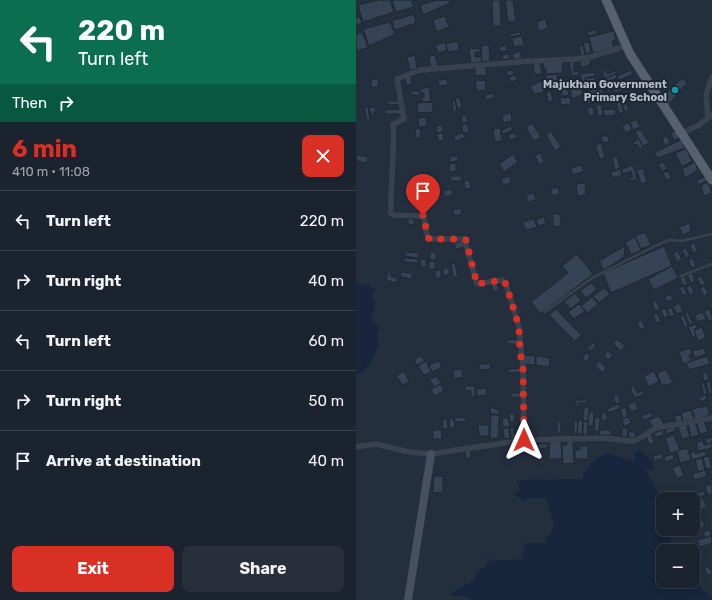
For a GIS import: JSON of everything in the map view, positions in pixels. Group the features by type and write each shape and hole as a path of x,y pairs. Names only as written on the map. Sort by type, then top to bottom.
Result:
{"main road":[{"path":"606,0 630,54 712,180"}],"street":[{"path":"524,440 523,369 520,352 519,327 506,284 502,280 477,284 464,239 429,239 426,232 424,216 393,215 391,213 390,188 394,142 393,124 404,119 398,79 420,70 576,59 590,57 626,46"},
{"path":"681,134 699,125 710,116 706,95 712,77"},
{"path":"356,447 376,444 409,452 431,454 524,440 604,438 635,441 656,428 712,418"},
{"path":"408,600 431,454"}],"lane":[{"path":"545,312 592,278 653,246 669,240 681,241 712,234"},
{"path":"681,276 712,264"}],"water":[{"path":"356,284 369,285 375,290 371,296 376,300 371,319 379,328 377,343 379,345 375,353 376,355 365,370 359,373 356,373"},
{"path":"639,449 653,462 654,470 645,469 658,492 656,492 656,536 673,536 669,544 656,544 656,588 700,587 712,597 712,600 473,600 464,596 450,596 450,594 475,580 476,574 489,563 487,557 491,561 523,559 525,543 547,543 545,536 550,536 554,525 546,498 529,498 522,501 522,498 514,495 515,492 520,490 519,485 515,482 522,480 582,479 584,473 590,468 589,464 606,453 636,462 634,454"}],"building":[{"path":"379,0 390,0 394,12 363,22 358,5"},
{"path":"392,0 411,0 414,7 396,12"},
{"path":"437,0 454,1 423,15 420,5"},
{"path":"500,0 501,26 493,26 492,1"},
{"path":"505,0 513,0 516,21 508,22"},
{"path":"414,14 416,23 395,30 392,21"},
{"path":"445,16 449,27 437,32 433,20"},
{"path":"360,17 362,23 356,25 356,18"},
{"path":"545,19 548,28 539,31 537,22"},
{"path":"390,22 395,34 369,46 363,29"},
{"path":"595,29 597,34 589,36 587,32"},
{"path":"614,31 616,40 612,41 614,48 593,53 589,37"},
{"path":"362,32 368,47 358,51 356,45 356,35"},
{"path":"520,32 521,35 510,37 509,34"},
{"path":"522,36 524,45 514,47 512,38"},
{"path":"458,41 459,50 448,52 446,44"},
{"path":"445,42 447,50 438,53 435,45"},
{"path":"589,42 591,52 586,54 583,43"},
{"path":"489,45 490,61 482,62 481,46"},
{"path":"506,45 507,51 500,52 499,47"},
{"path":"583,45 585,55 581,55 579,46"},
{"path":"480,48 480,52 475,52 475,57 481,57 482,62 471,63 469,49"},
{"path":"520,51 522,58 514,60 512,54"},
{"path":"509,54 510,59 503,60 502,55"},
{"path":"415,55 417,69 410,70 407,57"},
{"path":"435,55 438,67 431,69 429,56"},
{"path":"589,58 591,64 581,68 580,62"},
{"path":"563,61 562,73 546,74 546,69 544,69 543,62"},
{"path":"533,62 540,62 542,74 534,74"},
{"path":"569,62 574,62 574,72 579,71 579,75 572,76"},
{"path":"485,65 487,75 475,76 475,66"},
{"path":"513,70 514,75 507,76 506,71"},
{"path":"606,70 607,74 615,71 616,74 605,78 602,71"},
{"path":"631,70 633,74 619,80 617,76"},
{"path":"594,72 595,76 585,78 585,83 583,84 580,74"},
{"path":"557,74 558,82 546,83 546,75"},
{"path":"616,74 617,78 609,81 612,90 608,92 603,79"},
{"path":"411,75 412,84 406,85 405,76"},
{"path":"516,75 517,80 510,82 509,77"},
{"path":"574,77 575,85 570,86 568,78"},
{"path":"594,77 596,80 587,83 585,79"},
{"name":"Majukhan Government Primary School","path":"682,78 687,83 667,106 661,98"},
{"path":"371,79 378,79 378,87 371,87"},
{"path":"447,79 448,85 439,86 438,80"},
{"path":"485,80 486,90 477,91 475,81"},
{"path":"542,81 544,92 534,94 530,86"},
{"path":"604,81 606,86 597,89 596,84"},
{"path":"624,84 626,89 615,93 613,88"},
{"path":"429,87 431,101 422,102 424,93 420,92 420,89"},
{"path":"567,87 569,95 562,96 561,88"},
{"path":"581,88 583,94 572,99 570,90"},
{"path":"603,89 605,101 587,104 585,91"},
{"path":"410,91 420,91 420,95 411,95"},
{"path":"551,91 553,101 548,102 546,92"},
{"path":"493,93 494,98 486,100 485,95"},
{"path":"570,97 571,104 561,105 560,98"},
{"path":"455,98 460,98 462,108 457,108"},
{"path":"624,98 629,110 625,112 620,100"},
{"path":"619,99 624,112 619,114 616,101"},
{"path":"455,100 457,111 453,112 452,101"},
{"path":"387,101 399,101 400,105 387,104"},
{"path":"432,102 433,112 418,113 417,103"},
{"path":"601,104 603,115 598,116 596,105"},
{"path":"364,107 368,107 370,120 367,120"},
{"path":"375,107 376,113 373,113 374,117 372,117 369,108"},
{"path":"588,107 593,107 594,116 588,115"},
{"path":"402,109 402,114 385,114 385,110"},
{"path":"615,109 616,115 605,116 603,110"},
{"path":"511,113 512,121 503,123 502,115"},
{"path":"466,115 468,123 462,123 461,116"},
{"path":"426,117 427,126 419,127 418,118"},
{"path":"637,120 640,127 633,130 630,122"},
{"path":"532,123 541,137 534,141 526,128"},
{"path":"629,123 632,130 625,133 622,125"},
{"path":"462,124 468,124 469,132 463,133"},
{"path":"442,125 443,132 437,133 436,126"},
{"path":"511,126 513,130 503,134 502,130"},
{"path":"420,128 421,138 416,138 415,129"},
{"path":"500,128 502,141 495,142 493,129"},
{"path":"640,129 649,143 643,146 635,132"},
{"path":"551,131 561,147 555,151 546,135"},
{"path":"676,131 680,138 674,140 671,133"},
{"path":"443,133 444,140 438,141 437,134"},
{"path":"463,133 465,138 455,141 454,136"},
{"path":"514,133 517,137 510,140 508,135"},
{"path":"601,136 608,136 609,141 603,143"},
{"path":"667,136 670,143 665,146 662,138"},
{"path":"639,139 643,147 640,149 637,144 634,145 633,142"},
{"path":"681,140 685,148 657,158 655,152"},
{"path":"601,143 605,157 600,159 595,145"},
{"path":"686,149 692,161 682,167 675,153"},
{"path":"540,152 544,161 540,165 535,157"},
{"path":"513,154 518,162 504,172 499,164"},
{"path":"357,155 368,157 367,163 356,161"},
{"path":"450,156 458,156 458,160 450,163"},
{"path":"617,156 620,168 615,170 612,158"},
{"path":"664,162 667,169 662,171 658,164"},
{"path":"695,162 698,170 685,178 682,169"},
{"path":"456,163 456,171 450,172 449,164"},
{"path":"581,165 584,171 573,175 571,168"},
{"path":"633,165 637,179 630,181 629,178 633,177 631,171 623,174 622,169"},
{"path":"643,168 647,182 641,184 637,170"},
{"path":"620,169 622,175 613,178 611,172"},
{"path":"668,171 671,178 666,180 663,173"},
{"path":"450,176 462,176 461,181 451,181"},
{"path":"509,176 511,183 503,185 501,179"},
{"path":"705,176 708,180 699,185 696,181"},
{"path":"469,180 471,188 465,189 464,181"},
{"path":"708,182 712,193 704,196 701,185"},
{"path":"585,183 586,195 577,196 576,184"},
{"path":"558,187 560,193 553,196 550,189"},
{"path":"451,189 453,195 445,197 443,191"},
{"path":"534,193 536,200 528,202 526,195"},
{"path":"461,208 462,214 454,216 453,210"},
{"path":"553,213 561,215 560,227 553,226"},
{"path":"544,217 546,224 538,226 536,219"},
{"path":"408,218 414,219 414,225 408,224"},
{"path":"534,219 537,227 525,230 523,222"},
{"path":"690,223 691,231 683,235 679,227"},
{"path":"645,232 651,245 641,249 635,236"},
{"path":"635,237 641,250 631,255 625,242"},
{"path":"463,241 464,247 456,249 454,243"},
{"path":"694,243 698,251 693,253 690,245"},
{"path":"625,246 624,257 604,270 599,261"},
{"path":"664,246 672,266 611,293 603,273"},
{"path":"686,248 690,256 685,258 682,249"},
{"path":"678,251 682,260 677,262 673,253"},
{"path":"405,252 419,253 418,258 405,256"},
{"path":"430,252 436,252 436,260 430,260"},
{"path":"577,254 593,274 541,314 531,302 568,273 562,266"},
{"path":"404,258 418,259 417,263 404,262"},
{"path":"693,258 696,266 692,268 688,260"},
{"path":"420,259 426,259 426,267 421,267"},
{"path":"429,261 435,261 435,269 429,269"},
{"path":"451,263 455,264 458,277 453,277"},
{"path":"672,266 678,278 654,290 648,279"},
{"path":"389,268 391,269 390,276 397,278 396,283 386,280"},
{"path":"443,268 449,268 449,275 443,275"},
{"path":"441,270 441,278 435,278 435,271"},
{"path":"400,272 412,273 412,279 401,277"},
{"path":"692,273 695,281 691,283 687,275"},
{"path":"684,276 688,284 683,286 680,278"},
{"path":"702,276 705,284 701,286 697,278"},
{"path":"497,283 499,290 494,292 491,285"},
{"path":"591,283 597,289 586,298 580,291"},
{"path":"691,285 694,293 690,295 686,287"},
{"path":"684,286 687,294 683,296 679,288"},
{"path":"705,286 708,294 704,296 700,288"},
{"path":"604,288 610,294 599,303 593,296"},
{"path":"575,293 581,300 571,309 564,302"},
{"path":"670,294 673,299 667,302 665,297"},
{"path":"592,297 598,304 587,313 581,306"},
{"path":"656,301 660,309 655,311 652,302"},
{"path":"679,303 683,311 677,314 673,307"},
{"path":"579,304 585,311 574,319 568,312"},
{"path":"671,307 675,315 670,317 667,309"},
{"path":"665,308 669,316 664,318 661,310"},
{"path":"556,309 581,335 575,341 549,315"},
{"path":"709,309 712,320 709,321 704,311"},
{"path":"688,312 693,324 690,325 685,314"},
{"path":"703,312 706,319 697,322 695,315"},
{"path":"657,313 661,321 656,323 653,315"},
{"path":"684,315 688,326 685,328 680,317"},
{"path":"642,320 645,328 641,330 637,322"},
{"path":"696,324 697,328 694,329 696,337 693,338 688,327"},
{"path":"702,327 706,338 698,341 694,330"},
{"path":"519,339 519,344 508,344 507,340"},
{"path":"617,339 625,346 621,351 613,344"},
{"path":"593,343 596,346 590,351 587,348"},
{"path":"690,348 692,354 689,355 691,361 683,364 679,352"},
{"path":"704,348 706,354 695,358 692,351"},
{"path":"608,351 613,354 609,360 604,355"},
{"path":"586,353 590,356 586,362 582,358"},
{"path":"523,355 535,356 535,365 523,364"},
{"path":"420,356 425,361 417,365 414,360"},
{"path":"536,356 550,358 549,367 536,365"},
{"path":"707,356 710,364 689,370 686,363"},
{"path":"426,361 431,372 424,375 418,366"},
{"path":"439,361 442,367 432,372 429,365"},
{"path":"599,361 606,368 603,373 595,366"},
{"path":"479,364 491,364 490,369 480,370"},
{"path":"521,368 521,372 509,373 509,369"},
{"path":"462,369 463,377 454,379 453,370"},
{"path":"666,369 673,383 662,386 657,374"},
{"path":"404,371 409,382 403,385 396,376"},
{"path":"654,371 659,381 649,387 644,376"},
{"path":"707,372 709,380 704,381 702,373"},
{"path":"436,376 441,383 435,387 429,380"},
{"path":"710,381 712,393 709,394 706,382"},
{"path":"704,382 707,394 704,395 701,383"},
{"path":"441,384 444,391 434,396 431,389"},
{"path":"465,386 475,386 475,397 471,396 471,391 465,390"},
{"path":"634,386 637,393 643,390 644,394 635,398 630,388"},
{"path":"486,388 487,395 477,396 476,389"},
{"path":"511,393 523,393 523,398 511,397"},
{"path":"617,394 621,402 616,404 613,396"},
{"path":"706,395 707,399 700,402 699,397"},
{"path":"576,400 587,400 587,403 579,403 578,408 576,408"},
{"path":"635,401 638,409 631,412 628,405"},
{"path":"619,404 620,408 609,413 607,409"},
{"path":"707,406 710,415 695,419 692,409"},
{"path":"491,407 499,410 499,414 490,414"},
{"path":"584,407 589,407 588,421 583,421"},
{"path":"626,407 627,417 623,418 620,409"},
{"path":"691,410 694,419 683,421 681,413"},
{"path":"605,411 608,420 602,420 601,416"},
{"path":"589,412 594,412 593,426 588,426"},
{"path":"651,412 653,416 644,420 642,416"},
{"path":"514,413 515,421 510,422 509,414"},
{"path":"491,415 499,415 498,439 490,438"},
{"path":"681,415 682,421 676,422 674,416"},
{"path":"659,416 664,424 653,428 649,420"},
{"path":"466,417 466,421 454,422 454,418"},
{"path":"595,417 600,418 599,431 594,431"},
{"path":"628,417 631,423 624,426 622,419"},
{"path":"502,418 508,418 510,427 503,427"},
{"path":"447,419 448,428 443,429 442,420"},
{"path":"449,419 454,419 455,428 450,428"},
{"path":"578,420 583,421 582,434 577,434"},
{"path":"574,421 578,421 577,435 574,434"},
{"path":"583,421 588,422 587,435 583,435"},
{"path":"696,421 704,421 708,432 700,434"},
{"path":"557,422 561,422 561,432 557,432"},
{"path":"695,422 699,435 691,437 688,424"},
{"path":"686,424 690,437 682,439 678,426"},
{"path":"478,425 489,425 489,436 479,436"},
{"path":"514,427 514,434 517,434 517,439 511,439 510,428"},
{"path":"674,427 675,431 666,434 665,430"},
{"path":"503,428 509,428 510,439 504,438"},
{"path":"622,428 627,428 628,437 622,437"},
{"path":"433,430 441,430 442,439 433,439"},
{"path":"600,430 610,430 612,435 599,435"},
{"path":"663,430 664,435 655,437 654,433"},
{"path":"628,432 635,432 636,438 629,438"},
{"path":"651,434 654,443 649,444 646,435"},
{"path":"674,435 680,450 670,453 665,438"},
{"path":"712,437 712,443 706,444 705,439"},
{"path":"550,440 561,440 562,459 549,459"},
{"path":"567,440 573,440 574,463 563,464 562,445 567,445"},
{"path":"703,440 704,445 712,443 712,448 699,451 696,443"},
{"path":"538,444 547,444 547,448 538,449"},
{"path":"580,446 588,446 588,459 575,459 575,450 580,450"},
{"path":"687,448 691,460 680,463 677,451"},
{"path":"465,449 470,449 471,458 466,458"},
{"path":"695,451 695,454 705,451 706,456 692,460 690,453"},
{"path":"662,454 663,458 654,461 653,456"},
{"path":"673,454 674,459 665,462 664,457"},
{"path":"709,456 712,468 706,469 703,457"},
{"path":"702,458 705,470 698,472 695,460"},
{"path":"680,465 684,476 677,478 672,468"},
{"path":"705,470 707,476 695,480 692,474"},
{"path":"434,476 443,476 443,492 433,493"},
{"path":"712,484 712,494 708,495 705,486"},
{"path":"704,491 705,495 700,497 700,492"},
{"path":"703,498 707,507 700,509 700,499"},
{"path":"703,520 705,527 700,528 700,521"},
{"path":"709,529 711,535 705,538 703,533"},
{"path":"711,536 712,543 700,547 697,540"},
{"path":"708,566 712,572 709,576 704,569"}],"place":[{"name":"Majukhan Government Primary School","path":"675,90"}],"route":[{"path":"423,215 425,216 426,232 429,239 466,240 477,284 504,280 506,284 519,327 524,386 524,440"}]}
